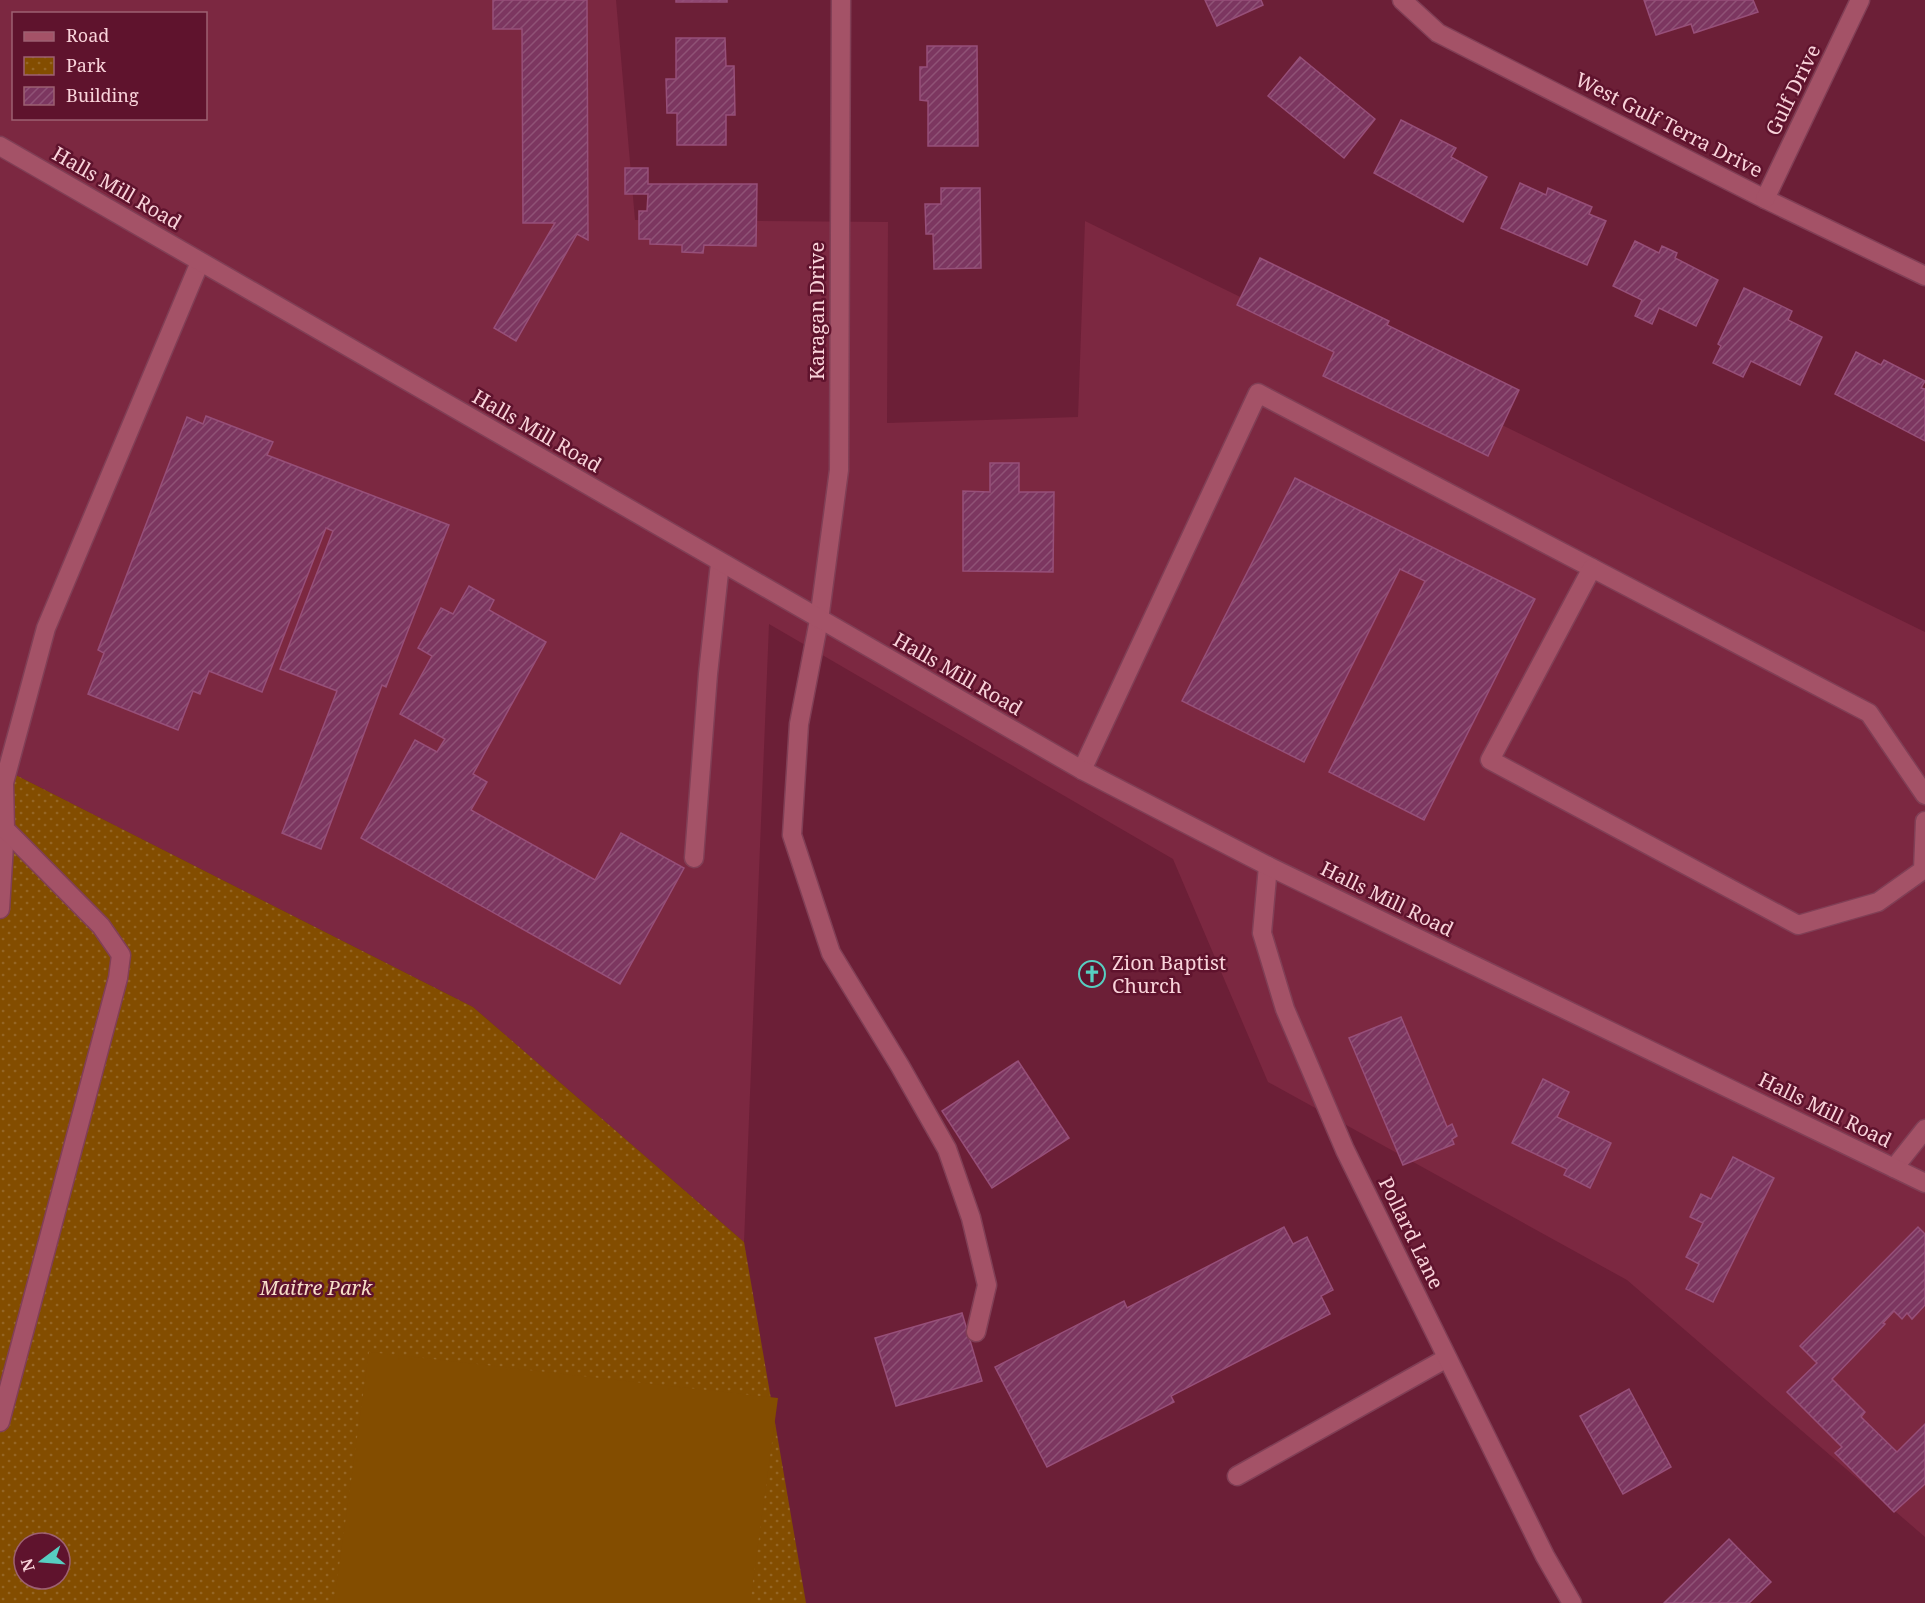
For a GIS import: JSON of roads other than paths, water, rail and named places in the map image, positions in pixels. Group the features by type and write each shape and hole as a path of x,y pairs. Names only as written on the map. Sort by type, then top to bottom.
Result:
{"street":[{"name":"Karagan Drive","path":"841,0 839,470 819,620 799,724 792,835 831,953 900,1066 947,1149 971,1218 987,1285 976,1332"},
{"name":"West Gulf Terra Drive","path":"1402,0 1438,33 1766,199 1925,276"},
{"name":"Gulf Drive","path":"1766,199 1860,0"},
{"name":"Halls Mill Road","path":"0,146 1082,770 1268,866 1925,1183"},
{"path":"0,909 5,829 4,783 46,628 200,262"},
{"path":"1082,770 1258,393 1869,713 1925,795"},
{"path":"694,858 708,674 720,563"},
{"path":"1592,568 1490,760 1798,925 1878,902 1923,870 1925,821"},
{"path":"0,1422 118,978 121,955 101,926 5,829"},
{"name":"Pollard Lane","path":"1268,866 1262,933 1285,1009 1345,1150 1545,1556 1572,1603"},
{"path":"1894,1168 1925,1129"},
{"path":"1237,1476 1447,1358"}],"place":[{"name":"Zion Baptist Church","path":"1092,974"}],"park label":[{"name":"Maitre Park","path":"316,1288"}]}
